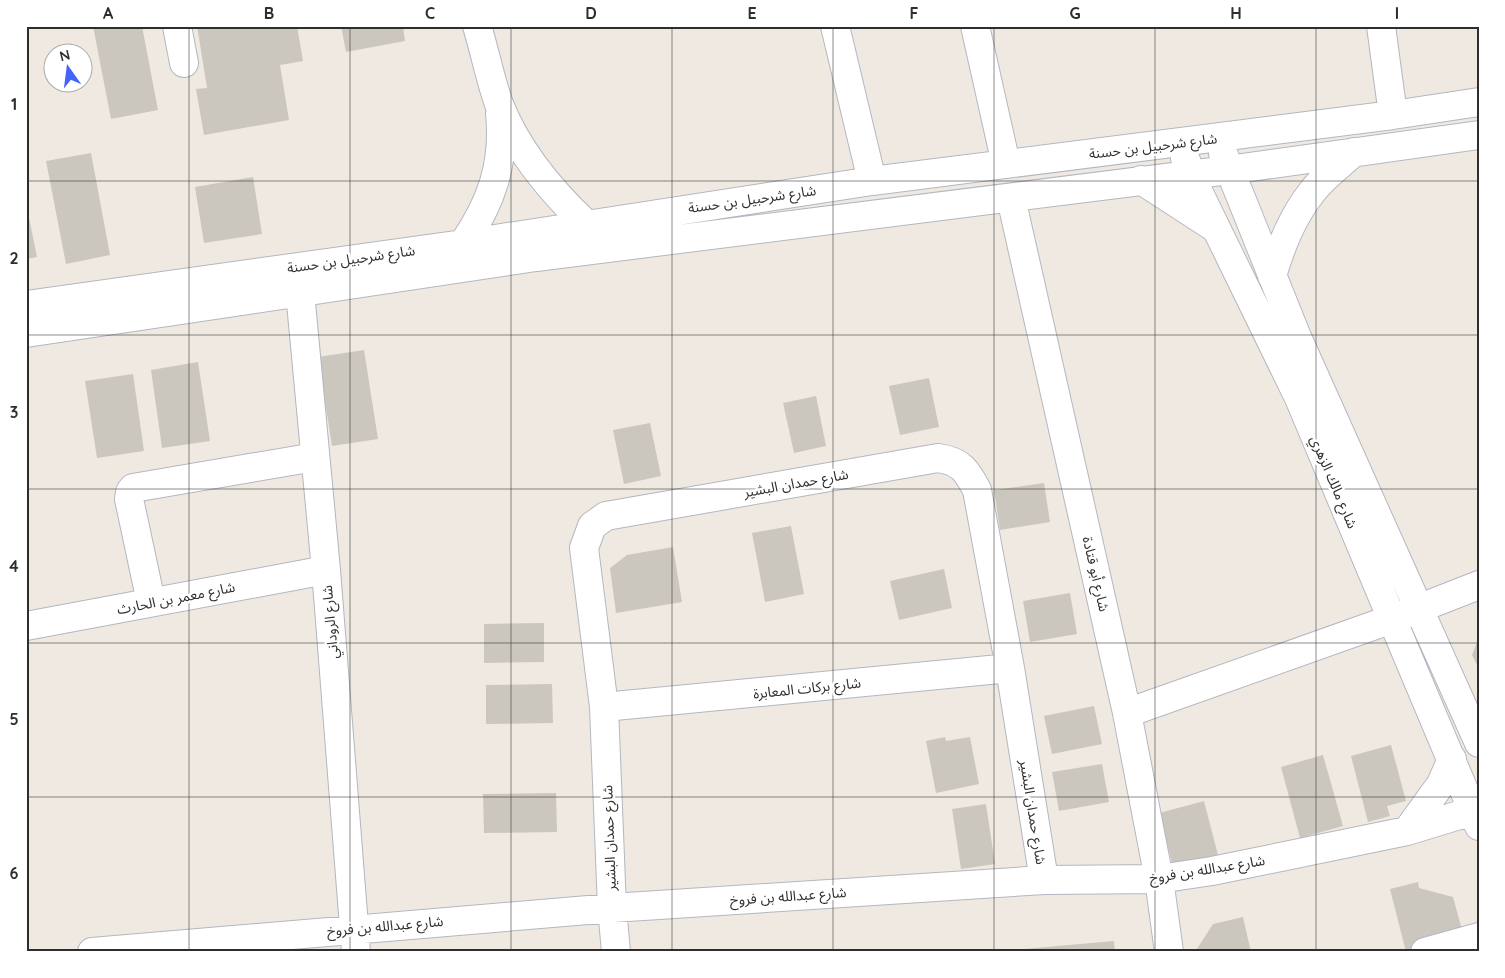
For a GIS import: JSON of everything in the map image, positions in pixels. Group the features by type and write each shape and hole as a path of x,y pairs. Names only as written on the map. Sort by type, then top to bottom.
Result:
{"street":[{"path":"177,26 184,63"},
{"path":"478,26 500,104 512,131 527,157 545,181 586,224"},
{"path":"835,26 872,181"},
{"path":"975,26 1006,164"},
{"path":"1381,26 1392,115"},
{"name":"شارع شرحبيل بن حسنة","path":"26,305 463,244 872,181 1218,138 1479,102"},
{"path":"463,244 481,216 496,178 502,129 500,104"},
{"name":"شارع شرحبيل بن حسنة","path":"26,333 536,257 1191,175 1479,135"},
{"name":"شارع مالك الزهري","path":"1218,138 1229,170 1301,346 1479,744"},
{"name":"شارع مالك الزهري","path":"1180,142 1191,175 1299,398 1476,815"},
{"path":"1272,276 1285,238 1296,215 1312,191 1354,152"},
{"path":"1141,180 1216,228"},
{"name":"شارع أبو قتادة","path":"1011,198 1127,713 1159,879 1168,952"},
{"name":"شارع الروداني","path":"300,292 326,570 355,940"},
{"path":"151,602 129,499 133,488 316,457"},
{"name":"شارع حمدان البشير","path":"616,952 612,908 604,707 584,548 592,526 606,516 938,458 951,460 962,467 970,476 977,490 1010,668 1044,880"},
{"name":"شارع معمر بن الحارث","path":"26,626 326,570"},
{"path":"1127,713 1392,619 1479,585"},
{"name":"شارع بركات المعابرة","path":"604,707 1010,668"},
{"path":"1407,831 1441,784 1452,759"},
{"name":"شارع عبدالله بن فروخ","path":"92,952 355,940 612,908 1044,880 1159,879 1212,871 1476,815"},
{"path":"1425,952 1479,937"}],"building":[{"path":"93,26 142,26 158,110 111,119"},
{"path":"197,26 297,26 303,61 280,65 289,120 204,135 196,89 207,88"},
{"path":"341,26 403,26 405,41 346,52"},
{"path":"91,153 110,255 66,264 46,161"},
{"path":"253,177 262,234 204,243 195,187"},
{"path":"26,203 37,257 26,259"},
{"path":"364,350 378,439 332,446 318,357"},
{"path":"198,362 210,441 162,448 151,370"},
{"path":"133,374 144,451 97,458 85,381"},
{"path":"929,378 939,427 900,435 889,386"},
{"path":"816,396 826,446 794,453 783,403"},
{"path":"650,423 661,476 624,484 613,430"},
{"path":"1044,483 1050,522 1000,530 994,490"},
{"path":"791,526 804,594 765,602 752,533"},
{"path":"673,547 682,602 616,613 610,568 627,555"},
{"path":"944,569 952,608 899,620 890,581"},
{"path":"1070,593 1077,634 1030,642 1023,601"},
{"path":"544,623 544,662 484,663 484,624"},
{"path":"1479,637 1479,669 1472,655"},
{"path":"552,684 553,723 486,724 486,685"},
{"path":"1094,706 1102,744 1052,754 1044,716"},
{"path":"945,737 946,741 970,737 979,784 936,793 926,741"},
{"path":"1391,745 1406,801 1387,806 1390,816 1368,822 1351,756"},
{"path":"1323,755 1343,826 1300,838 1281,767"},
{"path":"1102,764 1109,802 1059,811 1052,772"},
{"path":"556,793 557,832 484,833 483,794"},
{"path":"1204,801 1218,855 1173,867 1159,813"},
{"path":"986,804 995,864 961,869 952,809"},
{"path":"1418,882 1419,888 1453,897 1464,937 1406,952 1390,889"},
{"path":"1243,917 1251,952 1195,952 1213,924"},
{"path":"1114,941 1115,952 1024,952 1024,949"}]}
